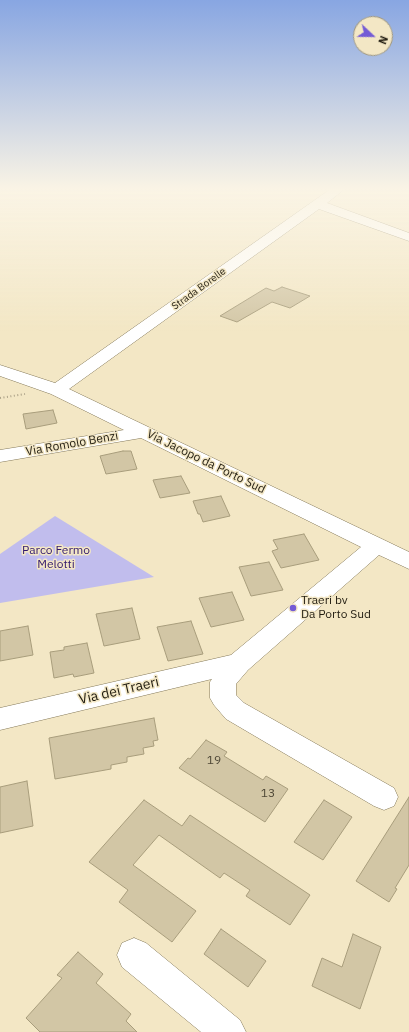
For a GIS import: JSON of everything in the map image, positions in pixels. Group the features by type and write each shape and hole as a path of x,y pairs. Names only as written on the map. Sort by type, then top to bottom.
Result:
{"street":[{"name":"Strada Borelle","path":"57,390 272,236"},
{"name":"Via Jacopo da Porto Sud","path":"0,370 57,390 409,561"},
{"name":"Via Romolo Benzi","path":"0,456 143,432"},
{"name":"Via dei Traeri","path":"377,545 239,663 223,682 223,698 236,711 384,797"},
{"name":"Via dei Traeri","path":"0,719 239,663"},
{"path":"134,955 228,1032"}],"green space":[{"name":"Parco Fermo Melotti","path":"55,516 154,577 0,603 0,554"}],"building":[{"path":"282,287 310,296 290,308 272,302 237,322 220,316 266,288 274,291"},
{"path":"53,410 57,423 26,429 23,414"},
{"path":"123,451 131,451 137,469 106,474 100,456"},
{"path":"181,476 190,493 160,498 153,480"},
{"path":"221,496 230,516 203,522 193,501"},
{"path":"304,534 319,560 281,568 272,551 278,549 273,540"},
{"path":"269,562 283,590 251,596 239,567"},
{"path":"232,592 244,620 211,627 199,598"},
{"path":"132,608 140,639 104,646 96,614"},
{"path":"191,621 203,654 168,661 157,627"},
{"path":"28,626 33,655 0,661 0,631"},
{"path":"87,643 94,673 74,677 73,674 54,678 50,652 64,650 64,647"},
{"path":"154,718 158,740 153,741 154,746 143,748 144,754 127,757 127,762 111,765 111,769 55,779 49,738"},
{"path":"206,740 227,752 224,756 263,780 266,776 288,789 265,822 179,768 188,758 190,759"},
{"path":"27,781 33,826 0,833 0,787"},
{"path":"409,797 409,865 395,888 397,889 389,902 356,881"},
{"path":"144,800 182,826 190,815 310,895 290,925 246,896 250,890 224,873 220,878 159,835 133,865 196,911 172,942 119,902 128,890 89,862"},
{"path":"324,800 352,817 323,860 294,842"},
{"path":"221,929 266,961 248,987 204,954"},
{"path":"353,934 381,947 360,1009 312,986 322,958 342,967"},
{"path":"78,952 103,974 96,983 131,1014 126,1021 137,1032 40,1032 26,1018 62,978 57,975"}],"place":[{"name":"Traeri bv Da Porto Sud","path":"293,608"}]}
